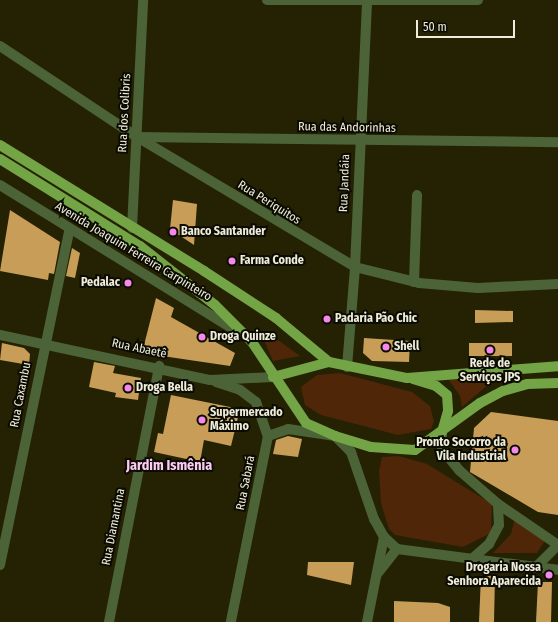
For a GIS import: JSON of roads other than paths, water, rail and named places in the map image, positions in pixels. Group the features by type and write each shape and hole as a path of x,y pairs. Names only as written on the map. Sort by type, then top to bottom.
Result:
{"main road":[{"path":"0,145 276,318 329,362 347,367 407,378 436,386 447,395 448,411 442,432"},
{"path":"0,159 140,246 215,304 252,342 273,377 306,423 335,436 371,447 415,450 442,432 480,403 503,391 527,384 558,382"},
{"path":"273,377 329,362"},
{"path":"407,378 558,366"}],"street":[{"name":"Rua dos Colibris","path":"132,228 143,0"},
{"path":"267,0 478,0"},
{"name":"Rua Jandáia","path":"347,367 355,267 359,142 367,1"},
{"name":"Rua Periquitos","path":"0,46 137,137 355,267 414,282 478,288 558,284"},
{"name":"Rua das Andorinhas","path":"137,137 359,142 558,142"},
{"name":"Avenida Joaquim Ferreira Carpinteiro","path":"0,185 70,231 252,342"},
{"path":"414,282 417,195"},
{"name":"Rua Caxambu","path":"0,565 45,344 70,231"},
{"name":"Rua Abaetê","path":"0,335 158,366 210,380 273,377"},
{"name":"Rua Diamantina","path":"109,622 158,366"},
{"path":"210,380 240,390 256,402 268,436 288,429 335,436 354,459 374,519 384,537 397,549 418,554 474,557 535,568 558,570"},
{"path":"442,432 442,449 460,471 498,504 558,545 535,568"},
{"name":"Rua Sabará","path":"231,622 268,436"},
{"path":"474,557 489,544 499,525 498,504"},
{"path":"367,622 384,537"},
{"path":"377,574 397,549"}],"place":[{"name":"Banco Santander","path":"173,232"},
{"name":"Farma Conde","path":"232,261"},
{"name":"Pedalac","path":"128,283"},
{"name":"Padaria Pão Chic","path":"327,319"},
{"name":"Droga Quinze","path":"202,337"},
{"name":"Shell","path":"386,347"},
{"name":"Rede de Serviços JPS","path":"490,350"},
{"name":"Droga Bella","path":"128,388"},
{"name":"Supermercado Máximo","path":"202,420"},
{"name":"Pronto Socorro da Vila Industrial","path":"515,450"},
{"name":"Drogaria Nossa Senhora Aparecida","path":"549,575"}],"district":[{"name":"Jardim Ismênia","path":"169,466"}]}
